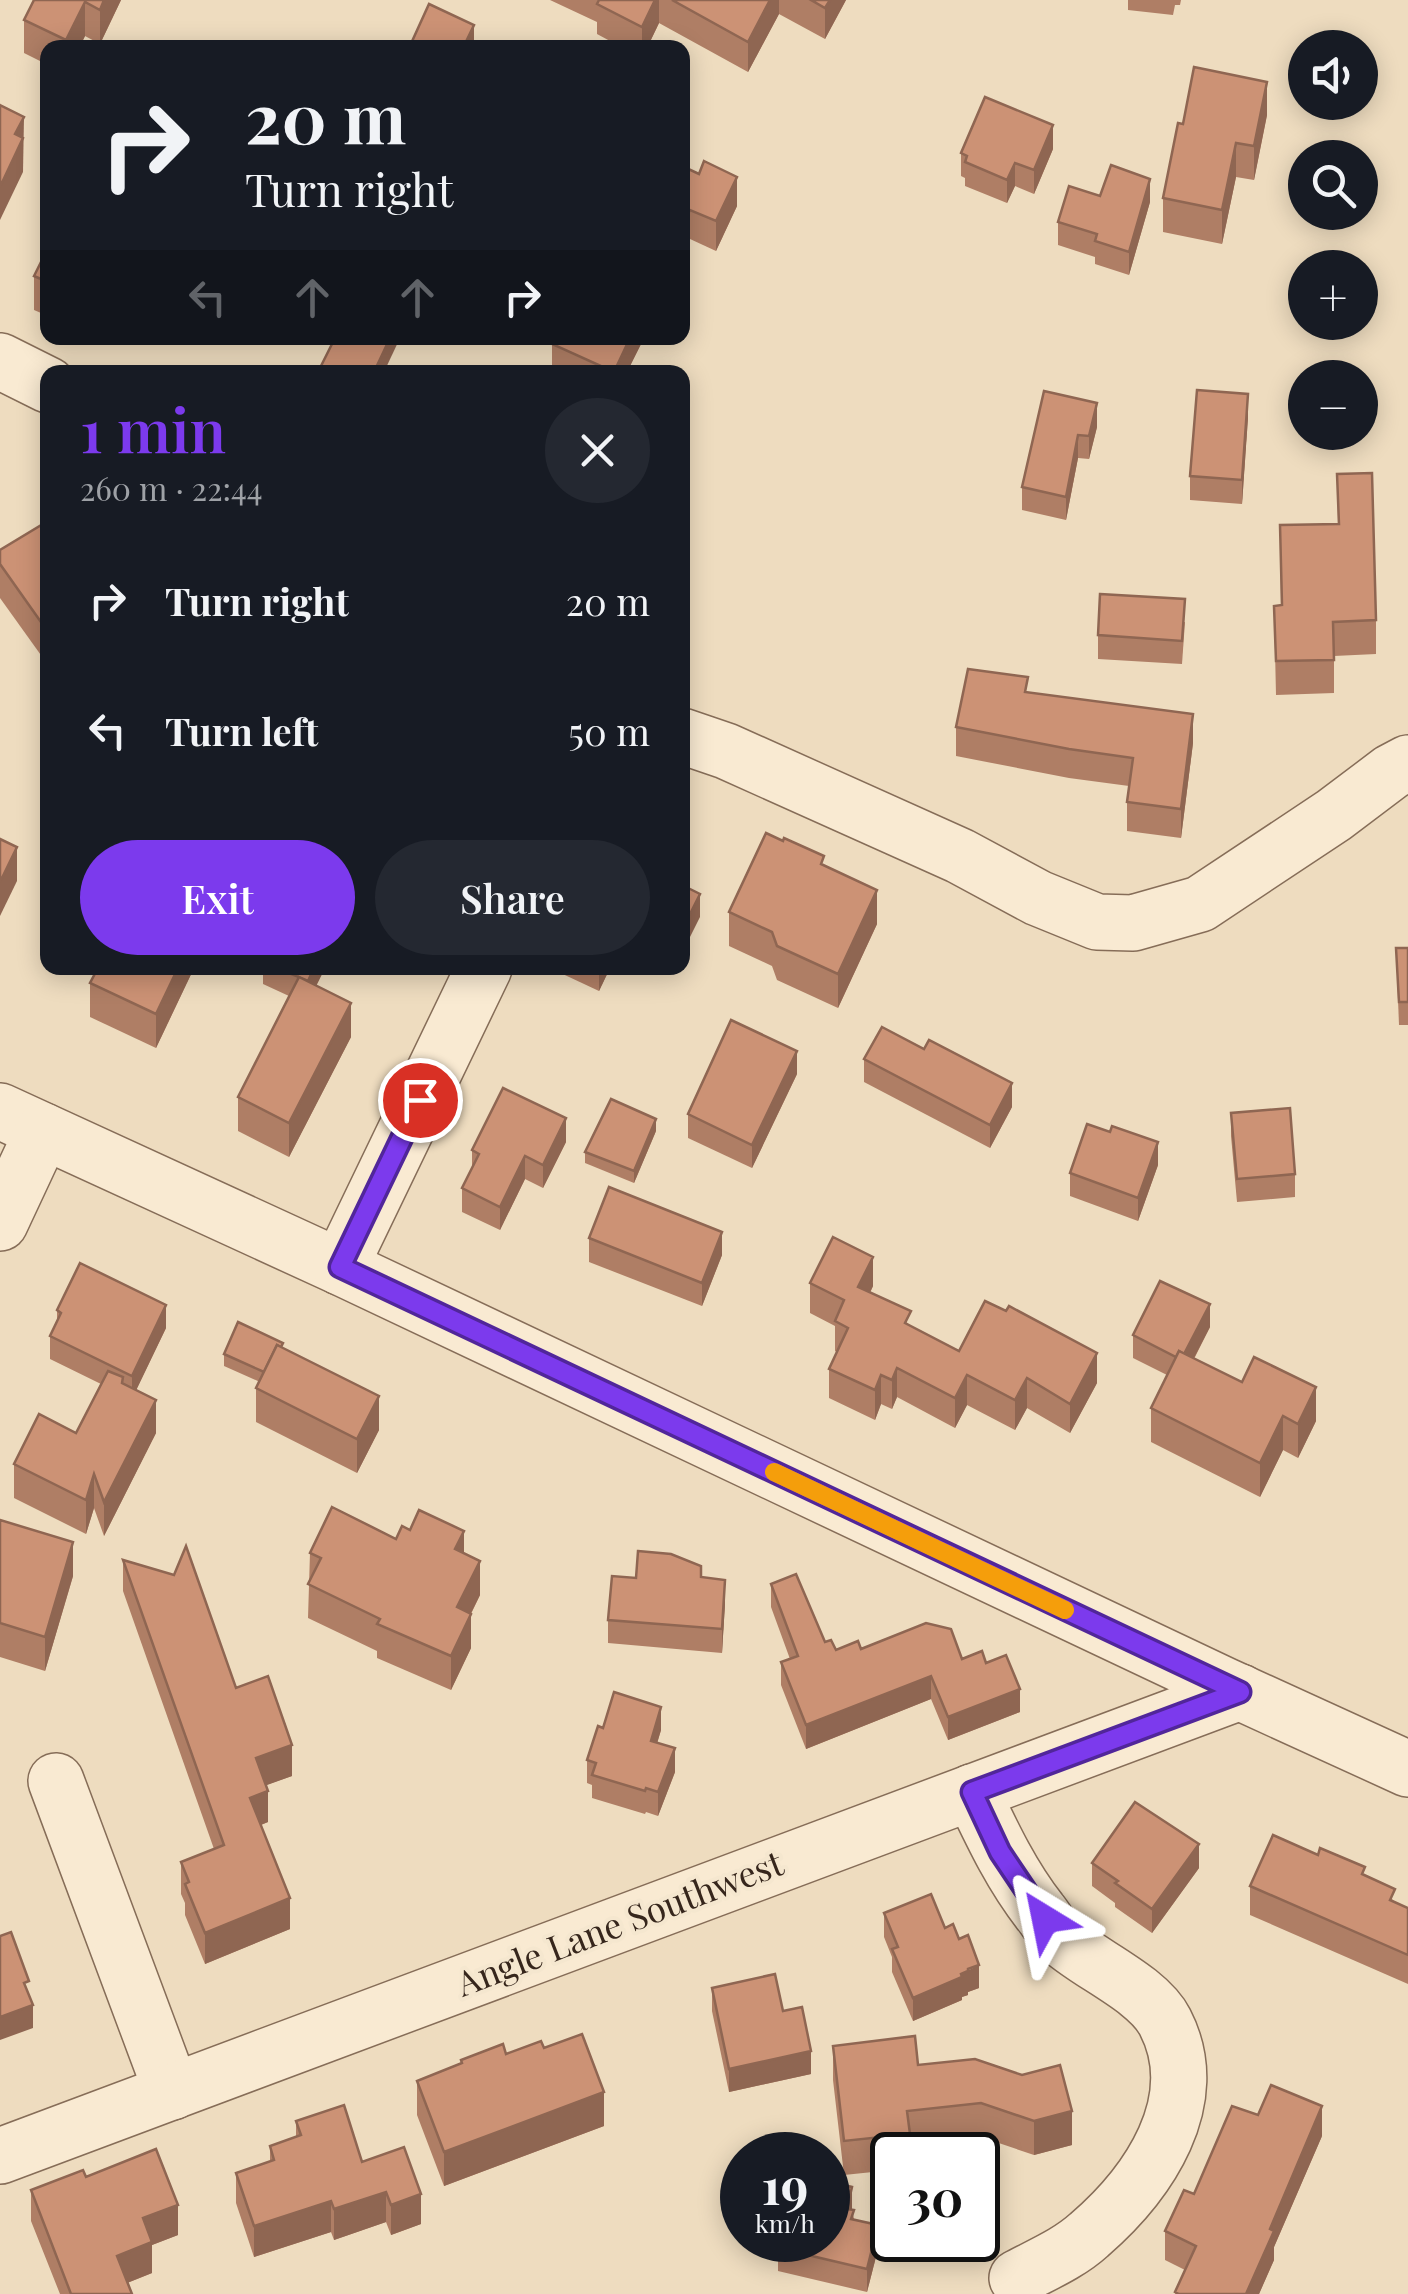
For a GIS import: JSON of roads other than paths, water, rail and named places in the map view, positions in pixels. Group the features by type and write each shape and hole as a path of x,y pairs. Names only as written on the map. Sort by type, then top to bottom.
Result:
{"street":[{"path":"0,361 40,381"},
{"path":"690,739 744,759 965,858 1038,898 1097,922 1133,923 1200,904 1408,763"},
{"path":"340,1267 481,975"},
{"path":"0,1223 22,1121 1408,1769"},
{"name":"Angle Lane Southwest","path":"0,2156 1240,1692"},
{"path":"56,1781 172,2092"},
{"path":"972,1792 1000,1852 1059,1936 1115,1976 1164,2019 1176,2051 1180,2083 1170,2131 1152,2164 1124,2198 1089,2235 1065,2253 1017,2278"}]}
